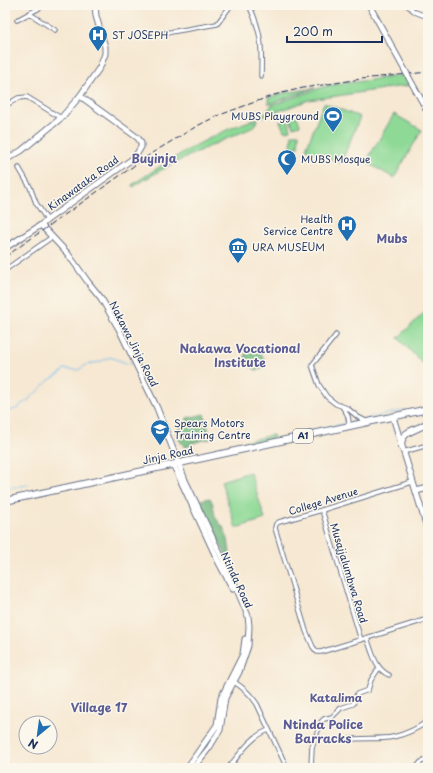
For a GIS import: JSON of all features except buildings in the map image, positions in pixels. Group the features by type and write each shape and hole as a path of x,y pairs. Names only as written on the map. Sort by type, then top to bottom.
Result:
{"highway":[{"name":"Jinja Road","path":"5,501 428,409"},
{"path":"402,449 401,440 405,435 428,422"}],"street":[{"path":"17,20 45,5"},
{"path":"5,160 20,151 61,118 80,96 100,67 105,54 105,43 96,16 95,5"},
{"path":"165,33 217,24 231,5"},
{"path":"249,5 260,32 262,49 261,76"},
{"path":"369,5 428,112"},
{"path":"407,5 414,12 428,17"},
{"path":"30,14 55,30"},
{"name":"Kinawataka Road","path":"5,248 41,225 135,157 141,147 138,138 80,96"},
{"path":"5,106 18,98 27,97 61,118"},
{"path":"19,168 36,203 47,220"},
{"name":"Nakawa Jinja Road","path":"41,225 68,254 93,287 119,329 157,408 176,464"},
{"path":"5,270 52,237"},
{"path":"336,335 312,366 315,378 325,395 342,407 348,414 349,427"},
{"path":"342,407 347,408 358,417 369,422"},
{"path":"393,417 428,531"},
{"path":"402,449 428,444"},
{"name":"Ntinda Road","path":"176,464 236,587 248,616 249,626 248,646 244,659 221,698 219,720 216,729 187,768"},
{"name":"College Avenue","path":"361,640 319,653 315,651 306,631 275,528 276,524 412,482"},
{"path":"416,491 428,488"},
{"name":"Musajjalumbwa Road","path":"322,510 361,640"},
{"path":"361,640 428,619"},
{"path":"367,638 378,668 389,675"},
{"path":"311,768 312,747 321,722 324,719 332,717 341,708 353,704 357,694 367,691 378,668"},
{"path":"232,681 251,695 257,704 287,768"},
{"name":"Ntinda Road","path":"193,768 209,748 220,730 225,698 232,681"},
{"path":"346,740 356,738 393,737 417,729 428,721"},
{"path":"228,768 251,740 261,733 269,730"},
{"path":"416,768 421,762 428,759"}],"green space":[{"path":"406,75 411,85 309,100 262,117 272,105 326,86"},
{"path":"315,88 269,104 268,98 284,93"},
{"name":"MUBS Playground","path":"324,103 360,117 341,163 306,149"},
{"path":"394,114 422,130 394,178 366,162"},
{"path":"297,116 300,125 293,127 290,118"},
{"path":"258,118 254,127 207,147 147,178 133,187 132,185 162,165 193,147 225,131"},
{"path":"288,120 291,130 284,131 280,121"},
{"path":"292,134 299,134 298,147 291,147"},
{"path":"428,309 428,357 422,363 398,338"},
{"path":"251,348 257,350 264,358 265,364 261,369 256,370 246,363 246,351"},
{"path":"204,414 211,439 193,443 185,448 178,438 177,431 180,426 186,425 187,418"},
{"path":"272,435 274,438 244,445 244,442"},
{"path":"250,472 265,519 236,528 221,481"},
{"path":"210,498 213,504 215,517 223,527 228,539 230,553 226,555 199,503 200,500"}],"waterway":[{"path":"6,412 19,408 20,405 29,400 32,395 48,381 61,373 64,369 78,370 88,364 100,362 110,357 132,364"},
{"path":"378,416 405,410"},
{"path":"366,419 375,416"},
{"path":"351,422 361,420"},
{"path":"297,433 348,423"},
{"path":"19,486 28,485"},
{"path":"5,495 7,487 17,487"}],"railway":[{"path":"5,257 152,153 197,126 217,116 274,95 303,88 361,79 428,72"}],"place":[{"name":"ST JOSEPH","path":"98,52"},
{"name":"MUBS Playground","path":"333,133"},
{"name":"MUBS Mosque","path":"287,176"},
{"name":"Health Service Centre","path":"347,242"},
{"name":"URA MUSEUM","path":"238,264"},
{"name":"Spears Motors Training Centre","path":"160,446"}],"district":[{"name":"Buyinja","path":"154,159"},
{"name":"Mubs","path":"392,239"},
{"name":"Nakawa Vocational Institute","path":"240,356"},
{"name":"Katalima","path":"336,698"},
{"name":"Village 17","path":"99,708"},
{"name":"Ntinda Police Barracks","path":"323,732"}]}
